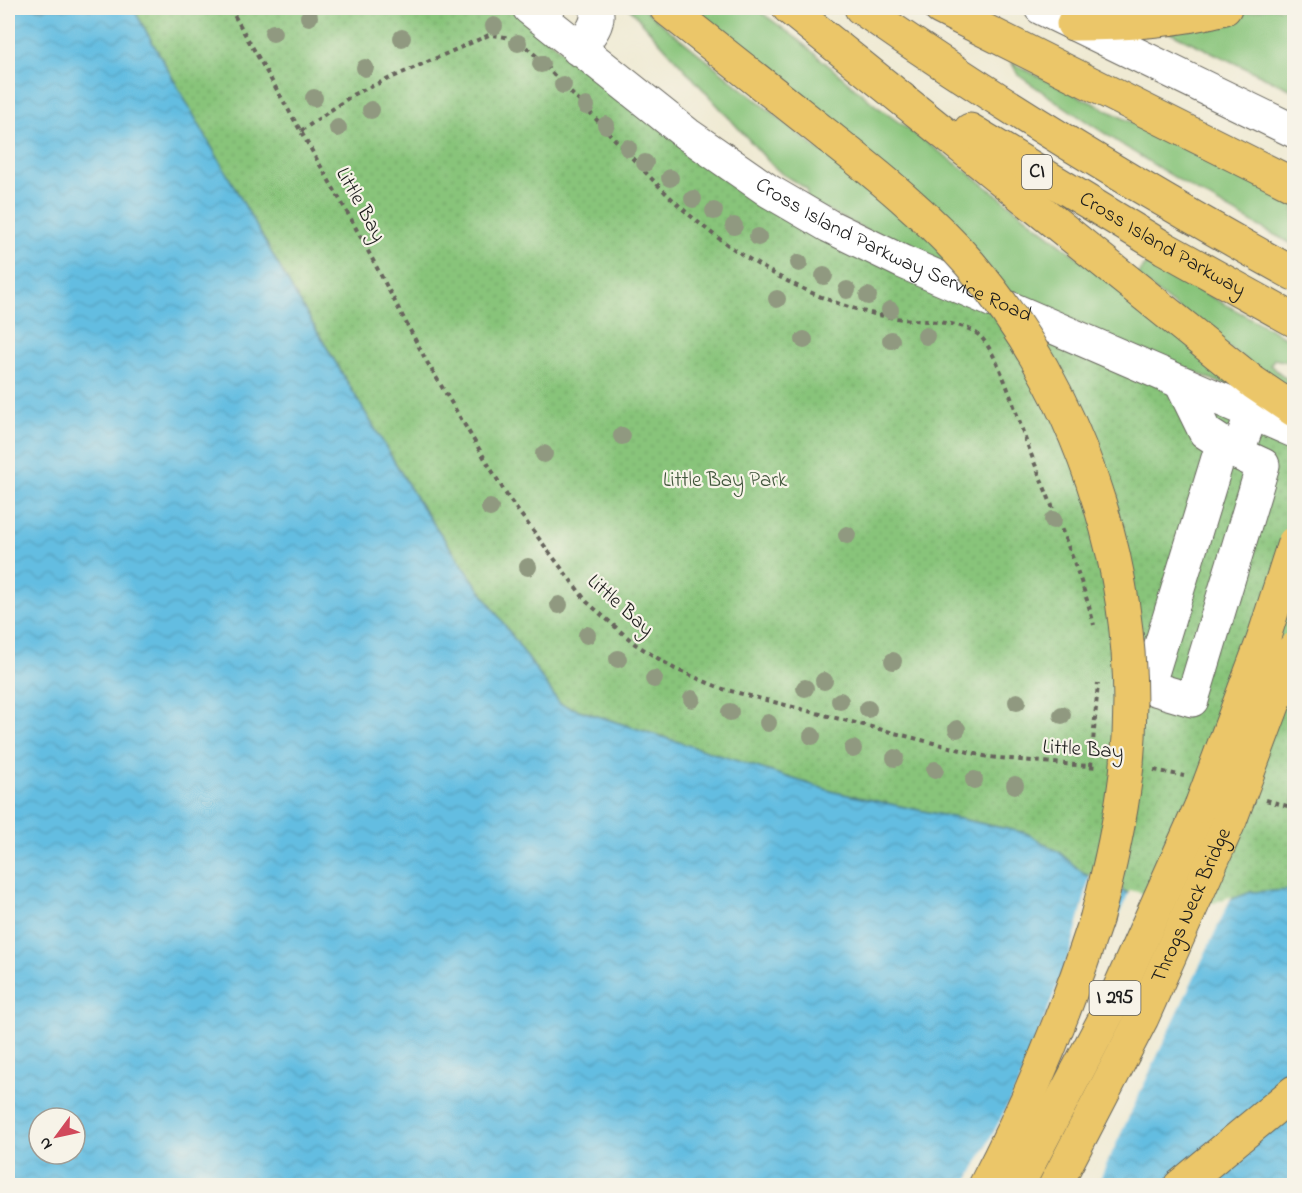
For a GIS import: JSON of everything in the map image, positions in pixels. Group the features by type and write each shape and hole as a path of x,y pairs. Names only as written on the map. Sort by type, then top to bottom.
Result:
{"highway":[{"path":"666,8 903,197 941,233 983,280 1026,341 1063,409 1088,468 1109,537 1122,608 1129,727 1126,774 1109,871 1077,978 1047,1059 985,1185"},
{"path":"789,8 1254,383 1294,410"},
{"name":"Cross Island Parkway","path":"789,8 910,92 1022,163 1164,248 1294,320"},
{"name":"Cross Island Parkway","path":"861,8 956,73 1074,148 1294,274"},
{"path":"940,8 1294,185"},
{"path":"1073,24 1137,24 1226,8"},
{"name":"I 295","path":"1195,791 1263,640 1294,543"},
{"name":"Throgs Neck Bridge","path":"1055,1185 1142,1018 1232,818 1294,649"},
{"name":"Throgs Neck Bridge","path":"1017,1185 1117,995 1195,791"},
{"path":"1180,1185 1294,1092"}],"street":[{"name":"Cross Island Parkway Service Road","path":"529,8 660,115 769,191 850,237 1294,431"},
{"path":"578,49 594,28 597,20 596,8"},
{"path":"1041,8 1294,132"},
{"path":"1181,383 1205,432 1229,449 1263,465 1192,700 1148,687 1229,449 1252,413"}],"path":[{"name":"Little Bay","path":"230,8 301,130 427,362 509,499 587,602 635,644 675,669 723,689 988,758 1102,767"},
{"path":"301,130 354,94 489,35 507,36 524,46 592,113 647,176 685,213 722,241 786,281 848,307 895,318 969,328 980,336 991,351 1072,556 1096,636"},
{"path":"1091,766 1099,676"},
{"name":"Little Bay","path":"1145,769 1167,771 1195,791"},
{"path":"1263,799 1294,808"}],"green space":[{"name":"Little Bay Park","path":"133,8 511,8 569,57 711,168 1294,445 1294,890 1214,906 1142,899 1084,874 1059,852 1026,833 834,792 560,704 419,503 292,289"},
{"path":"629,8 642,8 821,152 842,128 689,8 755,8 795,37 875,105 973,176 1261,400 918,256 807,200 807,189 782,174 771,164"},
{"path":"1267,8 1294,8 1294,91 1167,31"},
{"path":"1012,63 1294,203 1294,245 1222,206 1119,143 1018,75"},
{"path":"1148,262 1294,342 1294,363 1274,359 1270,365 1294,385 1294,398 1136,276"}],"water":[{"path":"8,8 133,8 292,289 419,503 560,704 834,792 1026,833 1059,852 1084,874 1142,899 1214,906 1251,892 1294,890 1294,1185 8,1185"}],"pier":[{"path":"1091,873 1122,887 1111,927 1113,928 1130,890 1178,903 1214,903 1232,896 1097,1185 966,1185 1020,1082 1071,950"}]}
